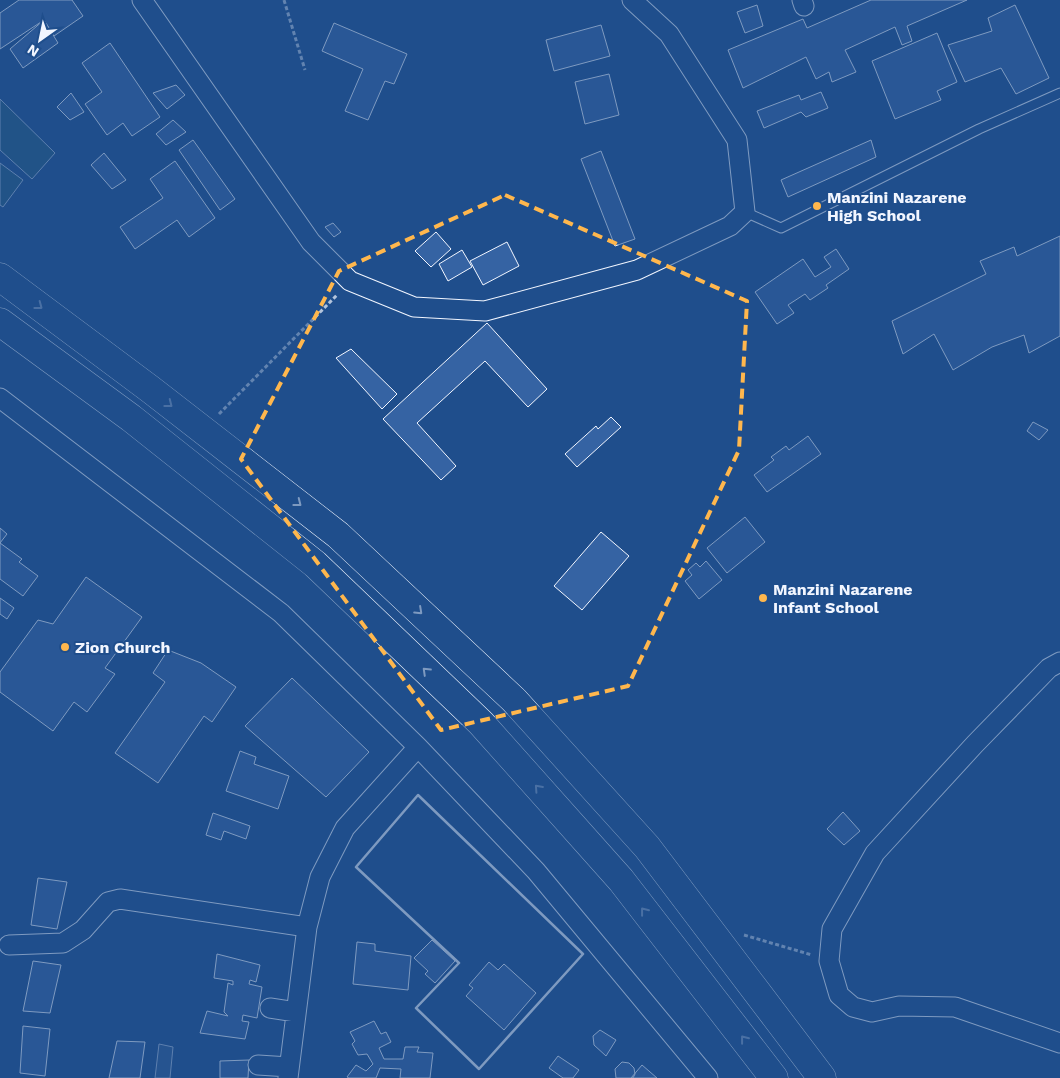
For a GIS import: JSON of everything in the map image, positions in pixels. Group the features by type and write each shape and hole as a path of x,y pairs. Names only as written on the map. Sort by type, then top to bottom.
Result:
{"highway":[{"path":"0,277 203,430 338,535 514,700 648,847 822,1078"},
{"path":"0,322 131,418 315,564 481,723 621,880 774,1078"}],"street":[{"path":"142,0 311,242 350,281 414,307 485,311 637,270 730,226 745,212 737,140 669,34 632,0"},
{"path":"0,398 282,613 418,748 536,871 708,1078"},
{"path":"1060,662 1049,668 875,853 832,929 829,961 838,995 853,1007 872,1012 899,1006 955,1007 1060,1043"},
{"path":"258,1065 288,1072 307,927 320,877 345,828 418,748"},
{"path":"8,945 63,943 83,930 108,902 120,899 307,927"},
{"path":"270,1008 296,1012"}],"lane":[{"path":"745,212 781,228 979,129 1060,93"}],"path":[{"path":"284,0 305,70"},
{"path":"203,430 350,281"},
{"path":"743,935 829,961"}],"highlighted area":[{"path":"505,195 747,301 739,450 628,686 441,730 241,459 339,271"}],"shaded area":[{"path":"0,99 55,153 32,179 0,150"},
{"path":"0,163 23,180 3,207 0,205"},
{"path":"159,1044 173,1047 170,1078 155,1078"}],"building":[{"path":"19,0 72,0 83,16 54,36 44,20 0,49 0,13"},
{"path":"871,0 967,0 907,26 912,41 902,45 895,27 845,50 856,72 832,82 829,72 816,79 806,57 743,88 728,50 803,19 807,28"},
{"path":"757,5 763,26 745,33 737,12"},
{"path":"1015,5 1049,78 1016,94 1001,68 965,82 948,45 992,31 988,18"},
{"path":"44,20 58,43 23,68 10,49"},
{"path":"334,23 407,54 394,84 385,81 368,120 345,111 363,69 322,51"},
{"path":"601,25 610,56 554,71 546,40"},
{"path":"937,33 957,82 937,91 941,100 895,119 872,61"},
{"path":"110,43 160,117 132,136 123,123 107,135 85,104 102,92 82,63"},
{"path":"609,74 619,115 585,124 575,82"},
{"path":"176,85 185,95 167,109 153,93"},
{"path":"821,92 828,108 806,117 801,112 764,128 757,111 799,95 801,100"},
{"path":"71,93 84,112 70,120 57,107"},
{"path":"173,120 186,132 166,145 156,134"},
{"path":"193,140 235,199 220,210 179,150"},
{"path":"871,140 876,157 788,197 781,180"},
{"path":"601,151 635,239 615,246 581,159"},
{"path":"104,153 126,180 112,189 91,165"},
{"path":"175,161 215,218 189,237 177,220 135,249 120,227 163,198 150,179"},
{"path":"333,223 341,232 334,237 325,227"},
{"path":"436,232 451,249 431,267 415,251"},
{"path":"1060,236 1060,336 1029,353 1024,335 992,347 953,370 934,334 903,354 892,321 986,274 980,261 1014,247 1017,256"},
{"path":"507,242 519,266 483,285 470,261"},
{"path":"836,249 849,269 826,285 828,288 810,300 805,294 788,305 794,313 777,324 755,292 803,259 815,277 831,267 824,257"},
{"path":"462,250 472,267 448,281 439,264"},
{"path":"487,323 547,389 528,407 485,361 417,423 456,466 441,480 383,419"},
{"path":"351,349 397,394 382,409 336,358"},
{"path":"611,417 621,427 577,467 565,454 596,426 598,429"},
{"path":"1033,422 1048,430 1039,440 1027,431"},
{"path":"808,436 821,454 767,492 754,475 774,460 771,457 786,446 789,450"},
{"path":"745,517 765,542 727,573 707,548"},
{"path":"0,528 7,534 0,543"},
{"path":"601,532 629,556 582,610 554,586"},
{"path":"0,543 22,559 19,562 38,576 23,596 0,579"},
{"path":"706,561 722,580 699,599 685,581 692,575 688,570 696,563 700,567"},
{"path":"86,577 142,617 105,668 115,674 87,712 74,702 53,731 0,692 0,672 38,620 53,624"},
{"path":"0,598 14,608 7,619 0,614"},
{"path":"168,650 201,663 236,687 212,722 204,716 158,783 115,753 165,682 153,673"},
{"path":"292,678 369,752 326,797 245,726"},
{"path":"240,751 256,757 254,764 289,776 278,809 226,791"},
{"path":"843,812 860,831 844,845 827,829"},
{"path":"213,813 250,826 246,839 224,831 221,840 206,835"},
{"path":"38,878 67,882 57,929 31,925"},
{"path":"432,940 455,961 435,983 425,974 428,971 414,958"},
{"path":"357,942 375,944 375,951 411,956 408,990 353,984"},
{"path":"217,954 260,965 256,982 250,980 249,984 262,987 257,1018 243,1015 242,1021 249,1022 245,1039 200,1033 207,1011 228,1016 224,1012 228,983 233,985 233,981 214,978"},
{"path":"33,961 61,965 50,1013 23,1011"},
{"path":"489,962 498,970 504,964 536,993 504,1030 466,996 473,988 469,985"},
{"path":"374,1021 381,1034 386,1032 391,1042 379,1048 384,1059 403,1059 405,1047 419,1047 417,1052 433,1053 430,1078 400,1078 401,1069 380,1068 376,1078 347,1077 356,1065 366,1071 373,1064 367,1054 358,1055 352,1044 355,1041 350,1032"},
{"path":"23,1026 50,1029 45,1076 20,1073"},
{"path":"600,1030 616,1040 606,1056 594,1045 593,1036"},
{"path":"117,1041 145,1042 140,1078 109,1078"},
{"path":"558,1056 579,1070 573,1078 563,1078 549,1068"},
{"path":"249,1060 248,1078 220,1078 220,1061"},
{"path":"622,1062 629,1063 634,1068 635,1074 633,1078 616,1078 615,1069"},
{"path":"642,1065 657,1078 631,1078"}],"wall":[{"path":"418,795 583,954 479,1069 416,1008 459,963 356,867 418,795"}],"place":[{"name":"Manzini Nazarene High School","path":"817,206"},
{"name":"Manzini Nazarene Infant School","path":"763,598"},
{"name":"Zion Church","path":"65,647"}]}
